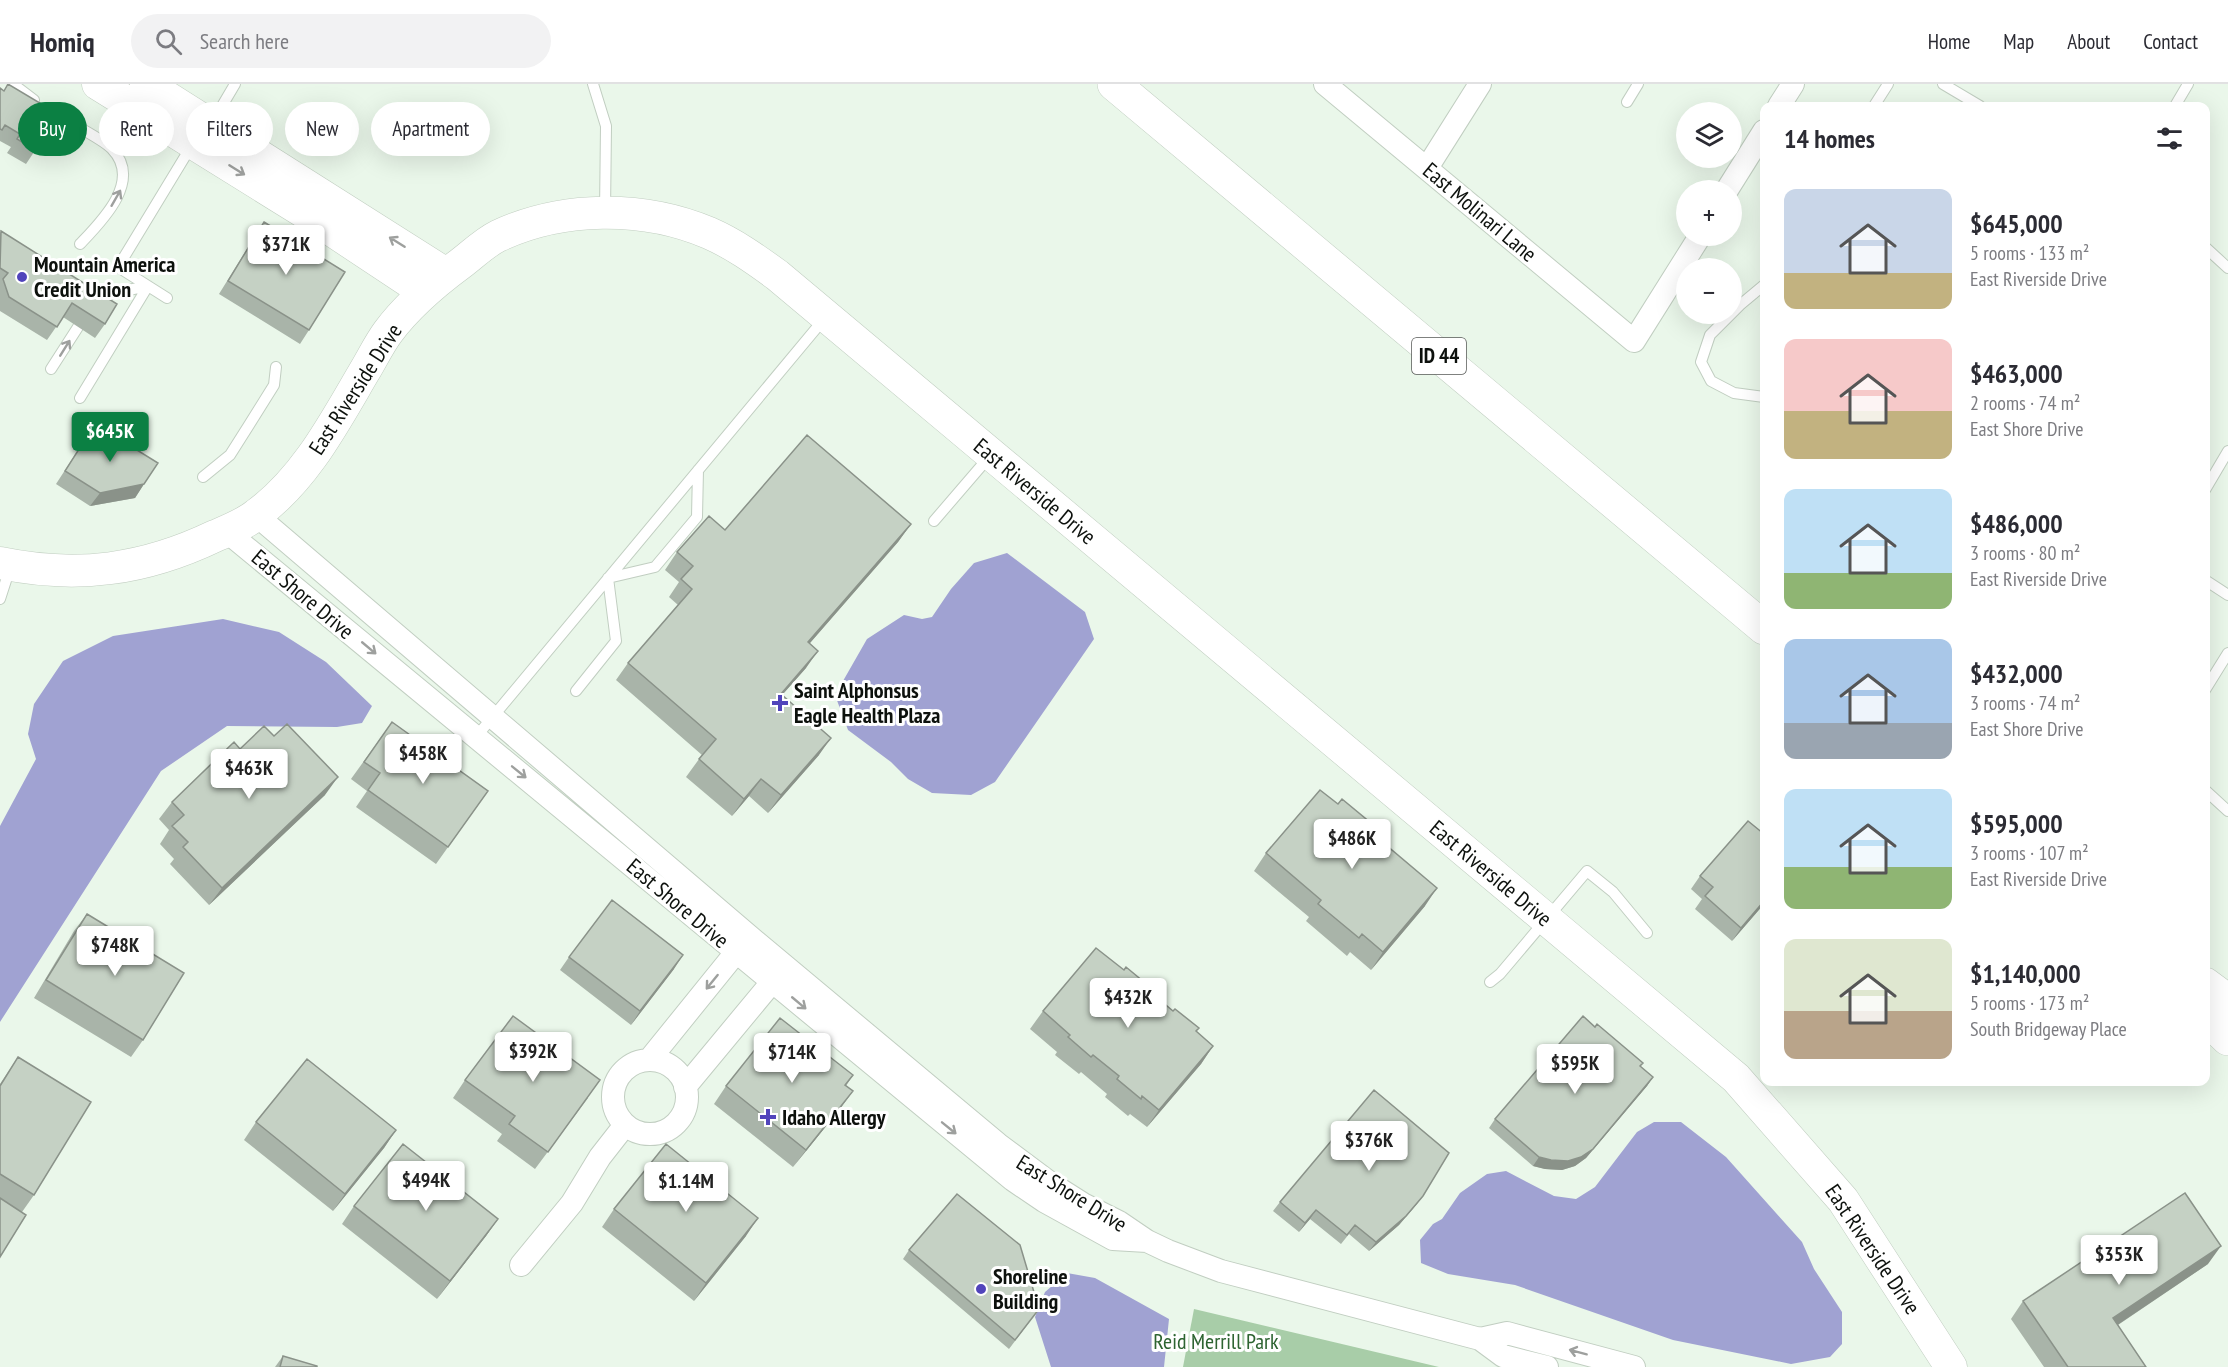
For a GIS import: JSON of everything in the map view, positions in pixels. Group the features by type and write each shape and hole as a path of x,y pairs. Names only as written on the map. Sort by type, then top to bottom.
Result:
{"highway":[{"name":"ID 44","path":"1114,84 1760,625"},
{"path":"2210,988 2228,1001"},
{"path":"2210,1022 2228,1039"}],"street":[{"path":"98,84 186,126"},
{"path":"146,84 186,120"},
{"name":"East Molinari Lane","path":"1325,84 1634,341 1694,246"},
{"path":"1427,168 1480,84"},
{"path":"1782,102 1793,84"},
{"path":"1733,180 1760,137"},
{"path":"237,156 436,283"},
{"name":"East Riverside Drive","path":"6,564 58,572 116,569 147,562 192,547 256,515 272,502 304,467 325,438 387,334 409,307 496,237 540,221 605,212 663,219 708,233 745,251 777,275 1736,1078 1848,1206 1946,1365"},
{"name":"East Shore Drive","path":"256,515 491,717 743,944"},
{"name":"East Shore Drive","path":"226,531 476,737 743,944 1004,1173 1044,1201 1113,1239 1147,1241 1221,1270 1480,1339 1503,1356 1547,1367"},
{"path":"649,1060 743,944"},
{"path":"685,1087 779,974"},
{"path":"649,1060 661,1062 680,1076 685,1087 687,1099 685,1110 679,1120 660,1133 637,1132 625,1125 614,1108 612,1096 620,1075 628,1067 638,1062 649,1060"},
{"path":"521,1265 572,1203 600,1157 625,1125"},
{"name":"East Shore Drive","path":"1480,1339 1507,1333 1634,1367"}],"lane":[{"path":"13,84 113,149 122,166 121,191 103,220 80,244"},
{"path":"223,102 235,84"},
{"path":"593,84 606,126 605,212"},
{"path":"1627,102 1638,84"},
{"path":"1877,102 1888,84"},
{"path":"1943,84 1969,102"},
{"path":"2177,102 2188,84"},
{"path":"167,298 118,267 188,156"},
{"path":"2210,252 2228,268"},
{"path":"91,307 99,296 148,286"},
{"path":"80,398 148,286"},
{"path":"1760,288 1710,335 1701,362 1711,381 1734,393 1760,396"},
{"path":"476,737 826,316"},
{"path":"51,369 78,327"},
{"path":"203,477 230,454 243,435 274,385 276,367"},
{"path":"2210,482 2228,451"},
{"path":"934,521 992,454"},
{"path":"608,578 655,567 697,516 698,470"},
{"path":"0,600 6,564"},
{"path":"576,691 616,641 608,578"},
{"path":"2210,583 2228,595"},
{"path":"2210,682 2228,652"},
{"path":"2210,795 2228,811"},
{"path":"1490,982 1500,974 1587,871 1613,892 1647,933"}],"green space":[{"name":"Reid Merrill Park","path":"1194,1309 1439,1367 1183,1367"}],"water":[{"path":"1007,553 1085,612 1094,639 995,782 971,795 932,793 908,779 891,762 848,730 835,695 867,639 904,615 922,619 932,617 951,589 974,563"},
{"path":"223,619 279,632 326,662 372,706 362,723 337,727 227,726 161,771 0,1022 0,826 36,759 28,734 34,704 63,661 113,636"},
{"path":"1654,1122 1681,1122 1726,1157 1802,1242 1814,1269 1842,1312 1842,1344 1830,1357 1791,1364 1673,1340 1515,1285 1448,1274 1421,1263 1420,1240 1433,1224 1442,1219 1460,1193 1487,1174 1506,1171 1554,1196 1576,1199 1595,1187 1637,1132"},
{"path":"1067,1273 1095,1278 1169,1319 1164,1367 1051,1367 1035,1317 1045,1292"}],"building":[{"path":"8,84 38,102 18,102 18,133 5,125 2,130 0,129 0,88 4,91"},
{"path":"264,222 345,272 309,330 228,281"},
{"path":"1,231 117,304 105,324 72,303 57,327 9,297 3,279 8,273 0,268"},
{"path":"95,424 158,463 144,484 100,493 65,471"},
{"path":"807,435 911,524 808,642 818,651 781,694 831,738 781,795 761,779 744,799 699,759 716,739 628,663 692,589 681,579 693,566 677,552 709,516 725,530"},
{"path":"392,722 488,791 448,847 368,790 380,773 364,762"},
{"path":"287,724 338,777 222,888 183,847 188,842 172,826 184,815 172,802 234,742 240,749 264,726 274,736"},
{"path":"1320,790 1338,804 1342,799 1383,833 1379,839 1437,888 1383,952 1362,934 1359,938 1318,904 1321,900 1266,853"},
{"path":"1748,821 1760,831 1760,906 1741,928 1705,896 1713,887 1700,876"},
{"path":"612,900 683,955 640,1011 569,957"},
{"path":"87,914 184,973 143,1040 46,980"},
{"path":"1096,948 1124,970 1126,967 1150,987 1147,989 1173,1011 1175,1009 1199,1028 1196,1031 1213,1046 1159,1110 1142,1096 1141,1099 1117,1079 1119,1076 1093,1055 1091,1057 1043,1011"},
{"path":"513,1016 600,1080 548,1152 509,1124 515,1116 465,1080"},
{"path":"1583,1016 1595,1027 1597,1024 1643,1063 1640,1066 1653,1077 1593,1149 1581,1157 1568,1161 1539,1157 1495,1119"},
{"path":"780,1018 853,1075 845,1085 853,1091 806,1150 726,1086"},
{"path":"18,1057 91,1102 34,1195 0,1174 0,1086"},
{"path":"307,1059 396,1130 345,1194 256,1122"},
{"path":"1374,1090 1449,1153 1423,1196 1406,1216 1376,1242 1355,1225 1347,1235 1316,1210 1305,1223 1280,1202"},
{"path":"403,1144 498,1219 450,1281 354,1206"},
{"path":"666,1144 758,1218 706,1283 614,1209"},
{"path":"2185,1193 2221,1246 2113,1318 2146,1367 2068,1367 2023,1301"},
{"name":"Shoreline Building","path":"957,1194 1020,1245 1039,1309 1015,1340 909,1250"},
{"path":"0,1198 26,1215 0,1257"},
{"path":"283,1356 317,1366 317,1367 280,1367"}],"place":[{"name":"Mountain America Credit Union","path":"22,277"},
{"name":"Saint Alphonsus Eagle Health Plaza","path":"780,703"},
{"name":"Idaho Allergy","path":"768,1117"},
{"name":"Shoreline Building","path":"981,1289"}]}
